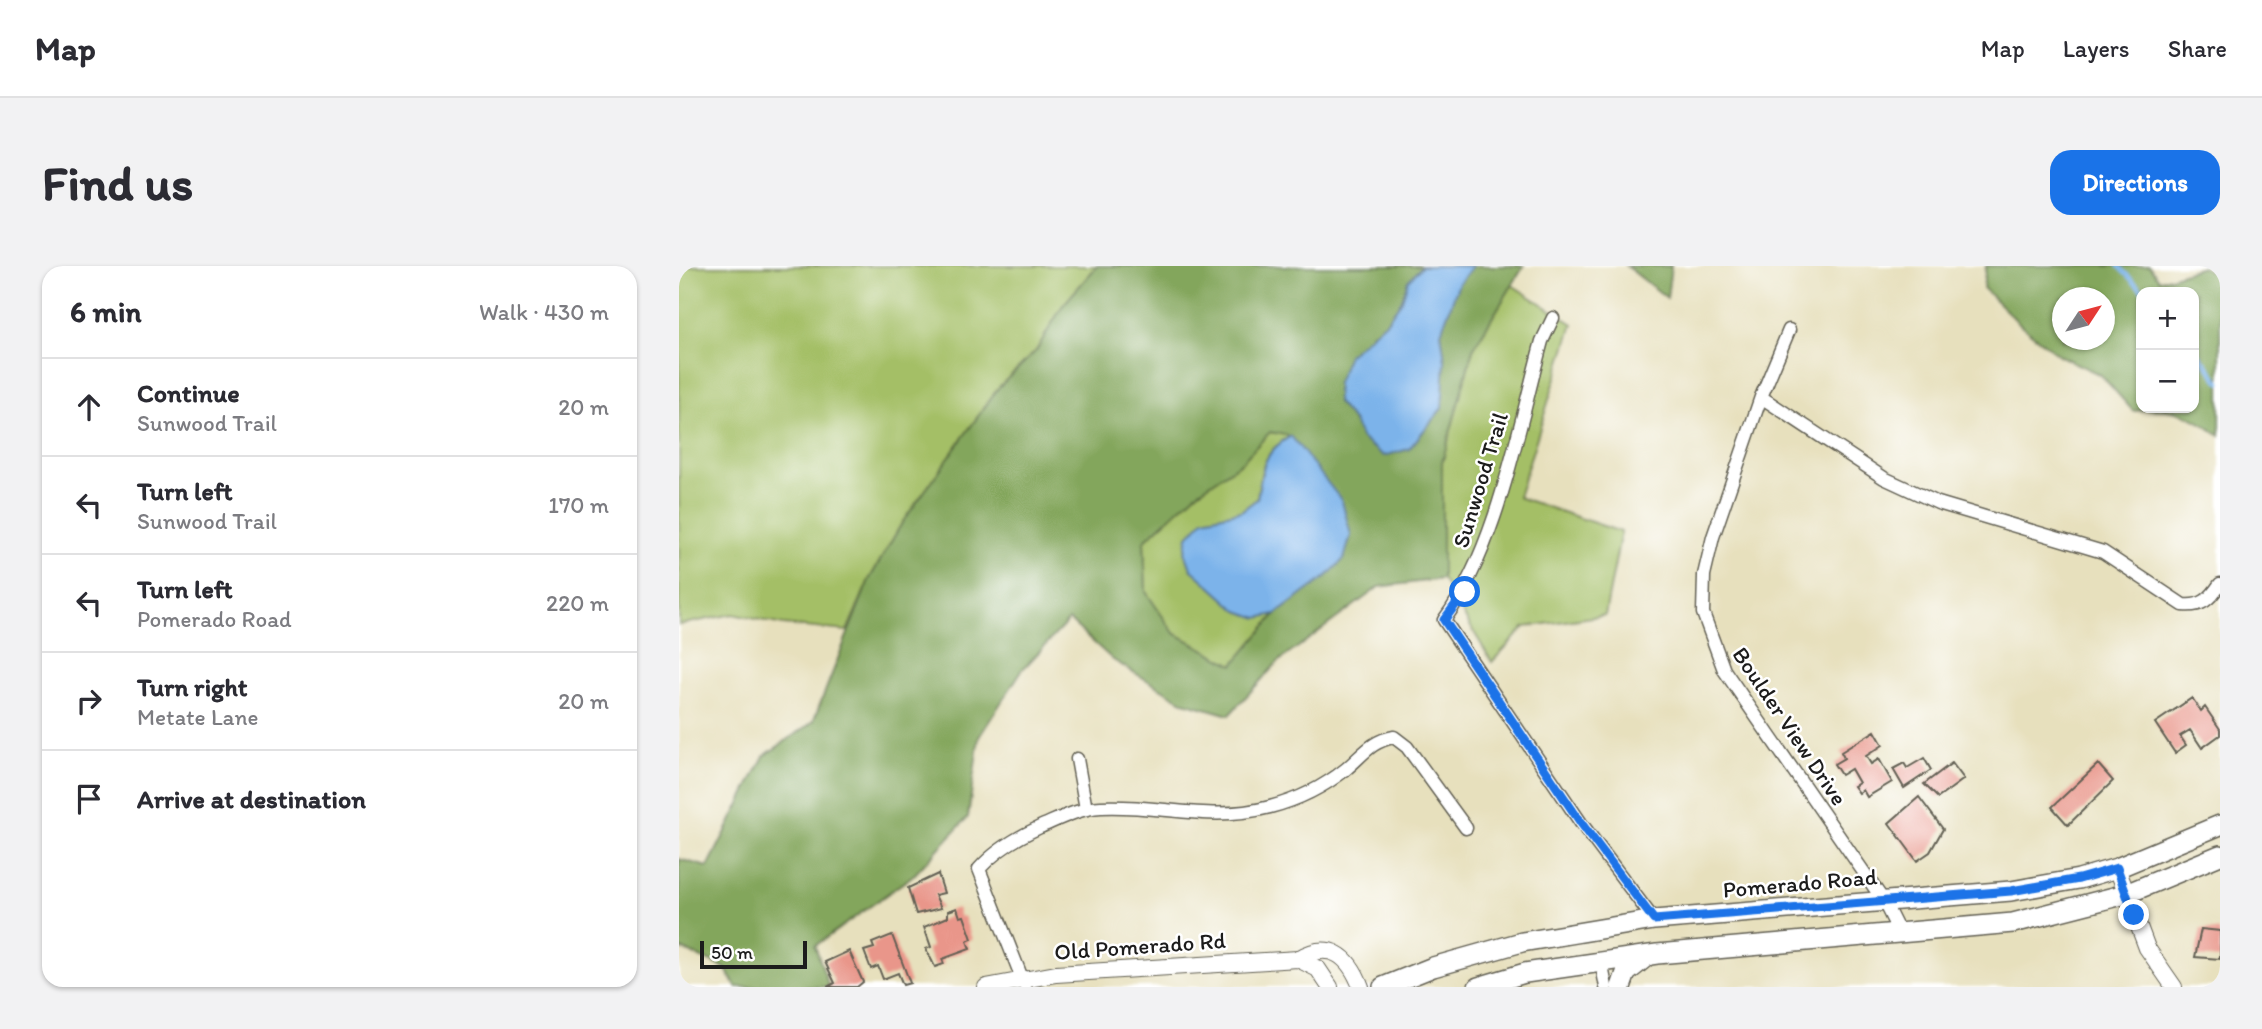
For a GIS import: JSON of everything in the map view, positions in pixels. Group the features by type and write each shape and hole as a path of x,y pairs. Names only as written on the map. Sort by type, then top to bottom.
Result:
{"main road":[{"name":"Pomerado Road","path":"1383,987 1433,967 1522,942 1654,920 2011,891 2079,879 2117,868 2220,825"},
{"path":"1478,987 1525,973 1650,955 2013,923 2126,894 2220,855"},
{"path":"1601,961 1616,937 1638,934 1654,920"},
{"path":"1621,987 1626,973 1650,955"}],"street":[{"name":"Sunwood Trail","path":"1553,318 1542,341 1487,540 1465,592 1444,620 1581,823 1654,920"},
{"name":"Boulder View Drive","path":"1789,330 1761,397 1713,537 1703,575 1703,613 1724,670 1883,900 1899,932"},
{"path":"1761,397 1884,478 1938,503 2103,552 2183,605 2198,606 2207,601 2220,584"},
{"path":"1024,983 983,885 979,869 987,860 1029,832 1086,809 1160,808 1209,816 1262,809 1316,789 1346,769 1378,740 1394,737 1407,747 1466,828"},
{"path":"1077,758 1086,809"},
{"path":"2117,868 2147,948 2174,987"},
{"name":"Old Pomerado Rd","path":"986,987 1024,983 1056,974 1298,959 1311,951 1332,951 1345,961 1361,987"},
{"path":"1298,959 1318,969 1330,987"},
{"path":"1601,961 1606,987"}],"green space":[{"path":"679,266 1097,266 1063,305 1036,351 999,387 902,523 869,580 847,631 783,625 733,614 679,625"},
{"path":"1097,266 1422,266 1408,281 1402,300 1387,321 1371,334 1337,402 1353,421 1362,439 1409,449 1442,408 1445,361 1441,332 1459,283 1473,266 1524,266 1473,349 1442,463 1442,579 1379,587 1278,662 1229,715 1184,702 1113,660 1069,620 1022,670 979,737 968,817 915,874 815,946 829,987 736,987 725,968 679,948 679,859 708,867 764,756 813,722 869,580 902,523 999,387 1036,351 1063,305","holes":["1270,432 1291,436 1298,598 1276,614 1233,665 1174,633 1146,592 1144,541 1198,492 1242,462"]},
{"path":"1626,266 1671,266 1667,298"},
{"path":"1986,266 2149,266 2160,280 2202,267 2220,276 2220,436 2199,421 2179,413 2199,413 2199,287 2136,287 2136,411 2133,411 2101,375 2052,350 2115,350 2115,287 2052,287 2052,350 2022,326 1983,288"},
{"path":"1512,285 1573,324 1518,497 1621,532 1605,615 1525,627 1492,662 1442,579 1442,463 1473,349"},
{"path":"1269,432 1291,436 1274,448 1265,462 1257,499 1241,511 1204,519 1191,569 1239,609 1262,615 1276,614 1233,666 1173,633 1146,592 1144,541 1198,492 1242,462"}],"water":[{"path":"1422,266 1473,266 1459,283 1441,332 1445,361 1442,408 1409,449 1384,456 1362,439 1353,421 1337,402 1337,383 1348,355 1387,321 1402,300 1408,281"},
{"path":"1291,436 1342,501 1351,535 1344,559 1326,577 1276,614 1258,618 1238,611 1191,569 1185,552 1188,536 1204,519 1241,511 1257,499 1265,462 1275,448"}],"building":[{"path":"2192,698 2201,711 2205,707 2220,729 2220,735 2202,748 2190,730 2180,736 2186,745 2175,753 2155,723"},
{"path":"1875,731 1883,745 1866,756 1871,764 1879,759 1892,782 1867,797 1863,790 1859,793 1854,786 1859,783 1851,769 1841,775 1834,764 1844,758 1841,752"},
{"path":"1924,758 1931,770 1904,788 1893,769 1904,763 1907,768"},
{"path":"1952,763 1964,779 1938,798 1924,784"},
{"path":"2098,764 2113,781 2068,825 2052,807"},
{"path":"1919,797 1943,829 1930,852 1917,861 1889,823"},
{"path":"938,874 944,893 935,895 941,908 916,914 908,888"},
{"path":"957,908 960,917 964,916 972,939 967,941 970,949 942,959 944,964 935,967 926,949 931,947 924,927 948,917 948,911"},
{"path":"2201,929 2220,931 2220,959 2195,957"},
{"path":"892,935 910,983 903,985 898,973 883,979 878,966 871,969 864,951 874,948 872,943"},
{"path":"849,951 863,982 857,987 827,987 835,983 825,962"}],"waterway":[{"path":"2118,266 2139,287"},
{"path":"2196,350 2220,382"}],"route":[{"path":"1465,592 1444,620 1581,823 1654,920 2011,891 2079,879 2117,868 2134,915"}]}
